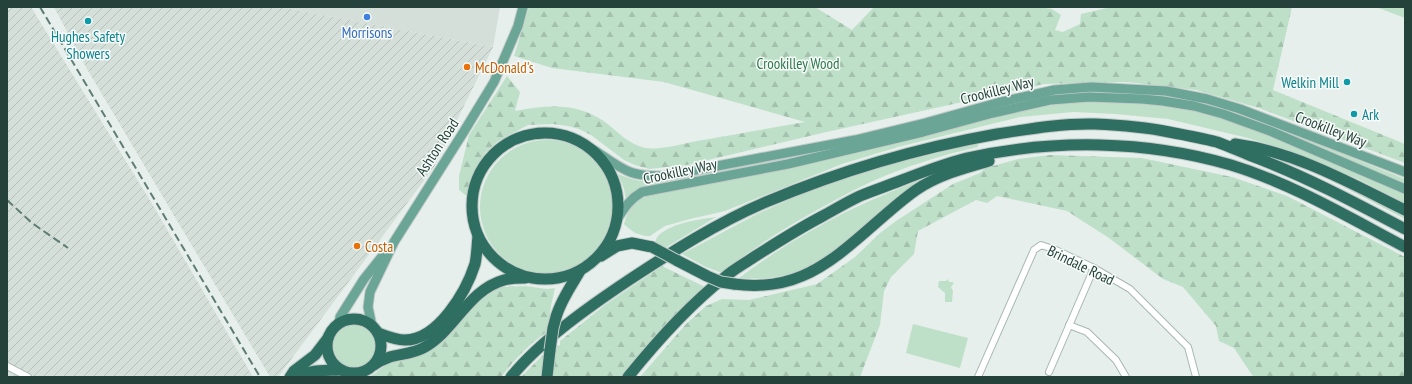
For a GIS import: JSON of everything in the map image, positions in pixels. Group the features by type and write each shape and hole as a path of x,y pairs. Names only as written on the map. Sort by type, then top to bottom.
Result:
{"highway":[{"path":"511,377 532,355 570,322 609,293 676,249 724,222 766,203 857,168 918,150 958,141 1030,129 1093,124 1167,132 1267,150 1321,169 1405,210"},
{"path":"526,278 509,270 489,254 478,236 474,224 472,195 482,167 494,154 506,144 517,138 530,134 563,134 574,138 594,150 609,169 614,182 618,202 618,218 610,240 597,258"},
{"path":"1216,142 1308,179 1405,229"},
{"path":"628,377 659,338 692,306 726,276 793,231 860,196 933,168 966,159 1031,147 1077,144 1111,145 1144,148 1222,163 1255,173 1314,199 1405,247"},
{"path":"328,338 327,352 334,366 348,373 358,375 382,359 424,348 435,340 466,306 493,284 508,279 550,279 567,276 580,271 597,258 617,246 632,243 652,248 721,282 759,286 779,283 802,276 825,263 852,243 887,212 917,190 941,176 1001,157 1012,151"},
{"path":"290,377 294,371 315,356 331,332 339,324 348,320 365,322 375,330 405,340 417,338 439,324 460,296 468,280 477,255 478,236"},
{"path":"547,377 553,328 556,317 567,291 580,271"},
{"path":"374,365 381,350 380,341 375,330"},
{"path":"298,377 304,373 341,370"}],"main road":[{"name":"Ashton Road","path":"501,66 510,31 519,7"},
{"name":"Ashton Road","path":"375,330 368,307 370,292 394,242 494,82 518,26 523,7"},
{"name":"Crookilley Way","path":"594,150 619,168 628,172 650,176 664,176 855,140 1054,90 1091,87 1166,91 1207,99 1240,109 1405,172"},
{"name":"Crookilley Way","path":"618,218 633,197 642,192 795,163 1050,100 1089,96 1163,101 1194,106 1223,114 1270,131 1405,189"},
{"name":"Ashton Road","path":"339,324 340,317 364,279 394,242"}],"street":[{"name":"Brindale Road","path":"978,377 1034,250 1041,245 1056,250 1094,268 1130,290 1188,347 1196,377"},
{"path":"1049,372 1094,268"},
{"path":"1069,325 1087,332 1116,360 1126,377"},
{"path":"7,366 28,377"}],"shaded area":[{"path":"7,7 31,7 151,202 253,377 7,377"},
{"path":"54,7 280,7 493,47 434,167 278,377 270,377 87,69"},
{"path":"280,7 500,7 493,47"}],"green space":[{"name":"Crookilley Wood","path":"529,7 815,7 852,30 874,7 1040,7 1052,9 1061,15 1055,30 1063,32 1080,24 1081,14 1111,7 1292,7 1273,90 1405,144 1405,163 1259,108 1196,90 1127,82 1044,84 822,133 687,165 649,169 624,160 591,135 579,129 553,124 528,125 498,141 485,153 471,182 468,197 459,190 459,176 469,135 507,76 520,92 515,111 539,107 562,107 584,111 605,122 634,144 646,148 672,146 805,122 664,82 552,68 514,56"},
{"path":"1376,7 1405,7 1405,18"},
{"path":"1087,92 1139,93 1175,97 1209,104 1283,130 1405,179 1405,186 1255,121 1144,95 1120,93 1090,94 721,173 658,183 641,188 626,200 624,189 618,174 637,180 657,182 807,152 1056,95"},
{"path":"1087,101 1130,101 1161,104 1232,121 1290,143 1405,194 1405,203 1360,180 1317,161 1248,138 1168,119 1073,112 1020,117 898,147 842,164 725,211 665,226 650,236 635,233 624,224 627,215 637,200 645,195 929,134 1036,107"},
{"path":"540,140 554,140 573,145 595,159 609,181 613,194 613,220 609,233 595,255 573,269 554,274 540,274 521,269 499,255 485,233 480,214 480,200 485,181 499,159 521,145"},
{"path":"978,143 978,147 938,157 873,181 829,203 772,237 722,273 706,267 682,254 757,214 813,189 855,173"},
{"path":"1050,155 1142,158 1232,177 1287,196 1405,257 1405,377 1255,377 1252,375 1234,348 1219,341 1216,326 1183,287 1163,279 1109,238 1067,211 997,196 987,203 976,200 918,231 914,254 891,277 884,291 880,325 860,377 640,377 686,324 706,306 722,299 749,300 817,284 855,257 880,233 896,221 953,184 980,173 986,168 1018,159"},
{"path":"932,176 847,242 818,262 796,272 779,276 751,279 739,278 784,247 831,220 856,207 906,185"},
{"path":"1345,185 1405,215 1405,219 1344,187"},
{"path":"716,217 665,248 655,243 663,232 671,227 690,221"},
{"path":"662,266 705,287 661,330 621,377 553,377 556,347 560,345 560,341 605,305"},
{"path":"948,279 949,282 954,283 951,287 953,291 952,302 945,302 945,293 938,287 939,281 946,281"},
{"path":"504,285 505,287 525,286 547,289 555,288 548,331 523,352 501,377 369,377 392,361 428,352 448,336 482,298 492,290"},
{"path":"351,324 359,324 371,330 377,342 377,350 371,362 359,368 351,368 339,362 333,350 333,342 339,330"},
{"path":"913,324 968,338 960,368 906,353"},
{"path":"546,352 543,377 521,377"}],"railway":[{"path":"40,7 260,377"},
{"path":"7,200 32,223 68,248"}],"place":[{"name":"Morrisons","path":"367,17"},
{"name":"Hughes Safety Showers","path":"88,21"},
{"name":"McDonald's","path":"467,67"},
{"name":"Welkin Mill","path":"1347,82"},
{"name":"Ark","path":"1354,114"},
{"name":"Costa","path":"357,246"}]}
